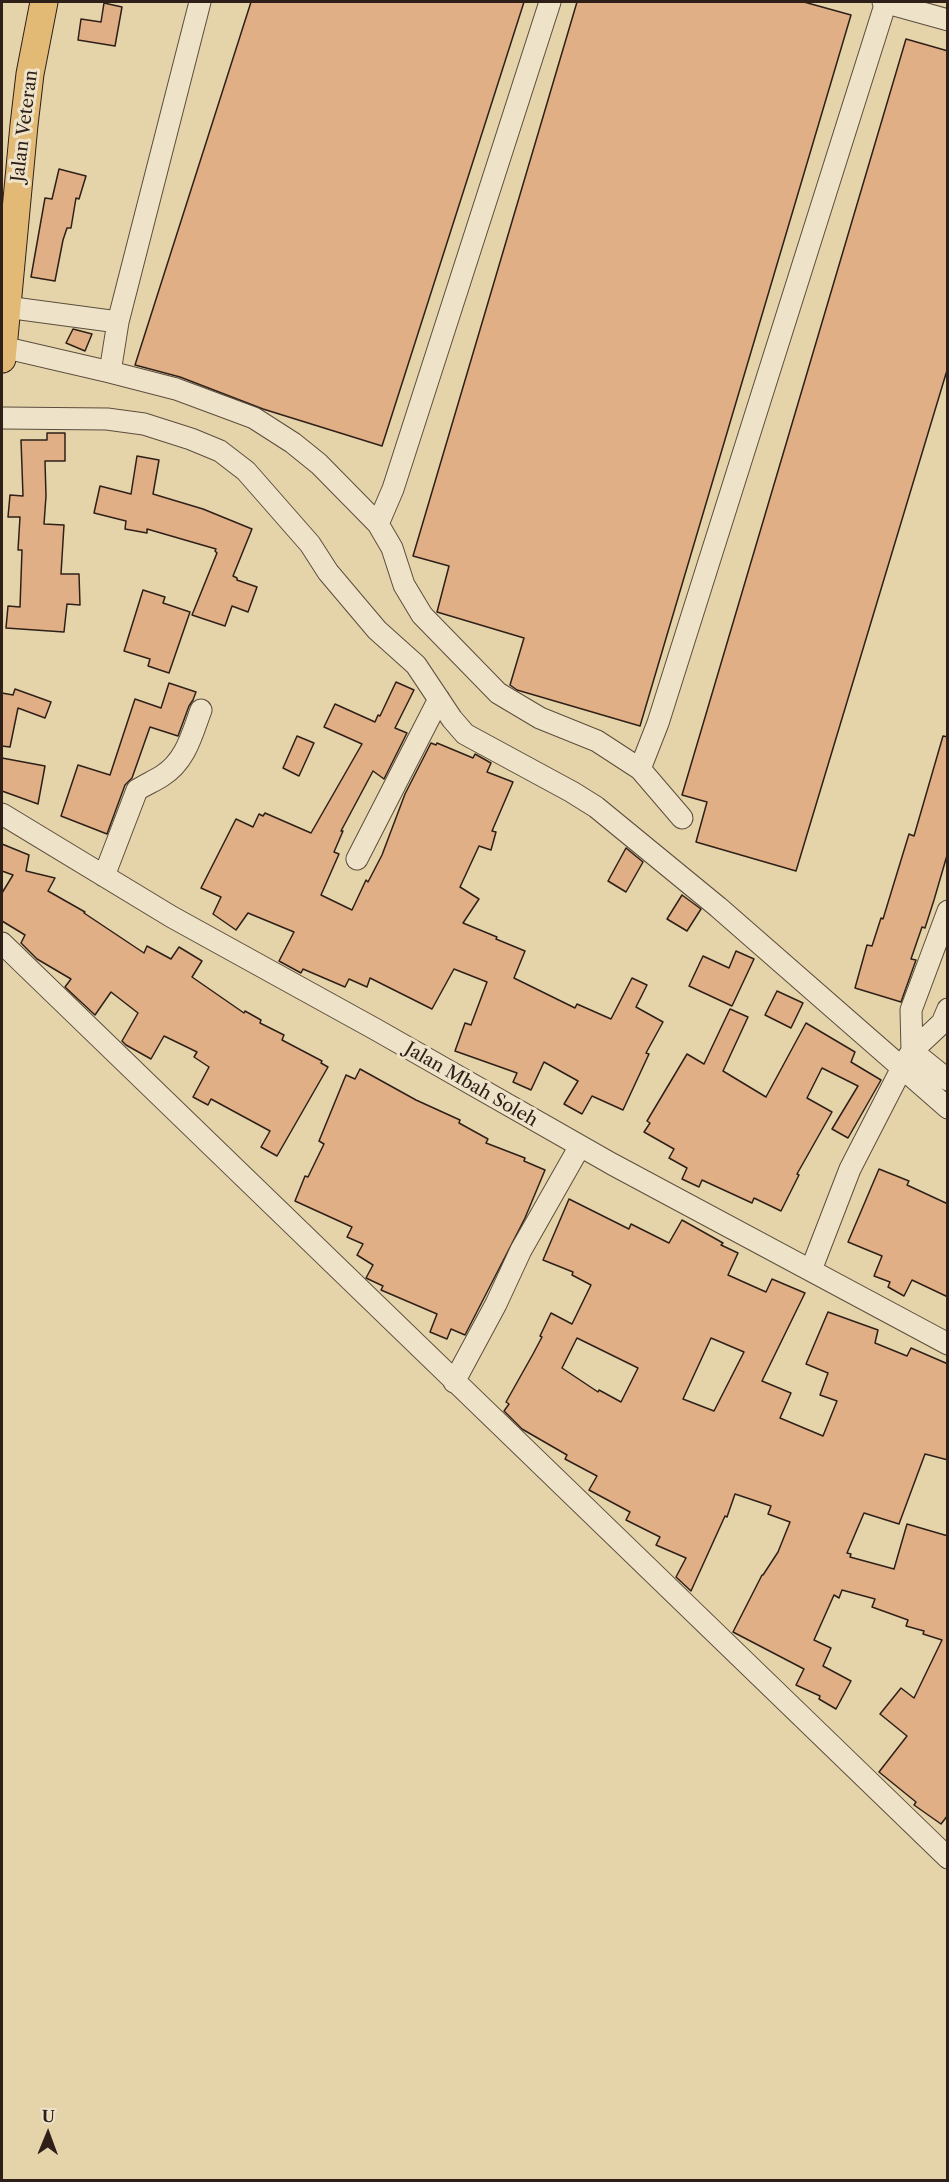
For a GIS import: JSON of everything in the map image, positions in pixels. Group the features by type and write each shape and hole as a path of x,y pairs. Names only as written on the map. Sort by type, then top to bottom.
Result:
{"main road":[{"name":"Jalan Veteran","path":"2,353 28,84 44,2"}],"street":[{"path":"110,372 118,322 200,2"},
{"path":"378,524 397,478 550,2"},
{"path":"640,769 658,723 885,2 948,20"},
{"path":"6,307 118,322"},
{"path":"2,353 110,372 176,389 254,418 293,443 319,464 378,524 392,548 404,585 422,615 498,693 540,718 597,741 640,769 682,818"},
{"path":"2,418 107,419 144,424 191,439 220,452 246,471 310,544 328,572 378,630 416,665 465,734 596,807 907,1060 948,1108"},
{"path":"357,860 439,699"},
{"path":"104,876 137,790 175,766 183,756 201,710"},
{"name":"Jalan Mbah Soleh","path":"2,814 181,922 580,1146 948,1344"},
{"path":"907,1060 910,1010 948,911"},
{"path":"2,943 948,1858"},
{"path":"812,1270 850,1169 907,1060 942,1023 948,1009"},
{"path":"907,1060 948,1080"},
{"path":"454,1382 496,1304 521,1250 580,1146"}],"building":[{"path":"251,2 524,2 382,446 263,409 180,377 135,365"},
{"path":"577,2 804,2 851,15 640,726 517,690 510,685 524,638 437,612 449,566 413,556"},
{"path":"104,3 122,7 115,46 78,40 81,19 101,22"},
{"path":"906,39 948,51 948,367 796,871 696,842 707,802 682,795"},
{"path":"59,169 86,176 79,199 76,198 71,228 67,228 63,240 55,281 31,277 45,198 52,199"},
{"path":"73,329 92,334 85,351 66,343"},
{"path":"47,433 65,433 65,461 45,461 44,524 64,525 61,574 79,574 80,605 67,604 64,632 6,628 8,606 20,607 22,550 18,550 20,517 8,517 10,495 23,496 21,440 47,440"},
{"path":"137,456 159,460 153,494 203,509 252,529 233,576 237,580 257,587 248,612 232,606 225,626 192,615 217,553 216,549 147,529 147,533 125,529 126,521 94,513 100,486 131,494"},
{"path":"143,590 165,597 163,603 190,612 169,673 148,666 150,659 124,651"},
{"path":"396,682 414,690 395,728 407,733 384,779 373,771 341,831 343,831 334,852 339,854 321,895 352,910 366,880 368,882 382,855 405,794 431,743 436,745 437,743 473,758 475,754 491,763 487,772 513,782 492,831 496,832 491,850 479,846 460,887 479,899 463,923 525,951 514,978 575,1008 577,1004 611,1019 632,978 647,985 636,1007 663,1022 646,1053 649,1054 623,1110 592,1096 582,1114 564,1104 578,1081 544,1062 531,1090 513,1082 517,1073 455,1051 465,1023 471,1025 487,982 454,969 432,1009 370,978 367,987 349,979 345,987 303,969 301,973 279,961 294,932 248,913 236,930 213,914 221,897 201,888 236,819 253,827 259,814 263,816 265,813 311,833 362,744 324,727 335,704 375,722"},
{"path":"169,683 196,692 193,700 178,736 150,727 132,778 125,785 107,834 61,816 78,765 110,775 135,699 161,708"},
{"path":"15,689 51,702 45,718 18,708 10,747 2,746 2,693 13,695"},
{"path":"297,736 314,743 299,776 283,768"},
{"path":"943,736 948,737 948,852 925,928 922,927 911,959 916,960 901,1002 855,988 867,945 872,946 881,918 883,919 909,834 914,836"},
{"path":"2,758 45,766 38,804 2,791"},
{"path":"2,844 29,855 26,871 55,878 48,891 85,912 144,953 147,946 171,959 179,947 202,961 192,977 244,1013 245,1011 261,1020 260,1023 284,1035 282,1040 322,1061 321,1063 328,1067 277,1156 261,1147 270,1131 211,1099 208,1105 193,1097 209,1067 194,1057 197,1052 164,1036 151,1059 126,1045 122,1041 138,1013 111,992 95,1015 65,987 71,979 37,959 21,943 25,935 2,921 2,893 13,875 2,871"},
{"path":"626,848 643,862 626,892 608,881"},
{"path":"682,895 701,909 687,931 667,919"},
{"path":"736,951 754,959 732,1006 689,986 703,956 729,968"},
{"path":"777,991 803,1003 791,1028 765,1015"},
{"path":"730,1009 748,1017 723,1071 766,1097 806,1023 855,1052 851,1062 881,1080 848,1138 832,1129 858,1086 822,1068 807,1098 832,1112 797,1174 799,1175 781,1211 754,1198 752,1203 702,1180 699,1187 682,1179 687,1168 669,1158 674,1149 644,1132 650,1123 647,1121 687,1054 704,1064"},
{"path":"360,1069 416,1100 460,1120 459,1123 488,1139 486,1143 525,1158 524,1161 545,1170 525,1218 465,1335 451,1329 447,1339 430,1332 437,1314 381,1290 383,1286 366,1278 373,1265 357,1255 363,1244 347,1237 352,1227 295,1201 305,1176 308,1177 324,1144 319,1141 346,1075 355,1079"},
{"path":"879,1169 909,1181 907,1185 948,1204 948,1297 912,1280 904,1296 888,1287 890,1282 874,1276 882,1256 848,1242"},
{"path":"569,1199 629,1229 631,1224 669,1243 682,1220 738,1253 728,1275 766,1292 772,1279 805,1293 762,1381 791,1393 780,1418 823,1436 837,1401 820,1395 828,1373 806,1364 828,1312 878,1330 875,1343 907,1356 911,1348 948,1364 948,1460 925,1454 899,1524 864,1513 847,1553 851,1554 850,1557 894,1569 907,1524 948,1536 948,1815 941,1824 914,1805 916,1802 879,1772 907,1736 880,1714 901,1688 914,1698 942,1640 923,1634 924,1631 906,1626 908,1620 872,1607 875,1599 842,1590 839,1598 834,1595 814,1640 831,1648 823,1666 851,1681 836,1709 819,1699 820,1696 796,1685 804,1669 733,1632 762,1575 778,1552 790,1522 768,1514 771,1506 735,1494 727,1517 725,1516 691,1591 676,1577 686,1558 656,1545 660,1537 626,1520 630,1512 589,1490 597,1476 565,1459 567,1455 522,1429 504,1411 509,1404 506,1402 542,1337 540,1336 551,1313 572,1324 591,1285 572,1275 573,1272 543,1260","holes":["577,1338 638,1368 621,1402 599,1390 598,1392 562,1368","711,1338 744,1352 714,1411 683,1399"]}]}
